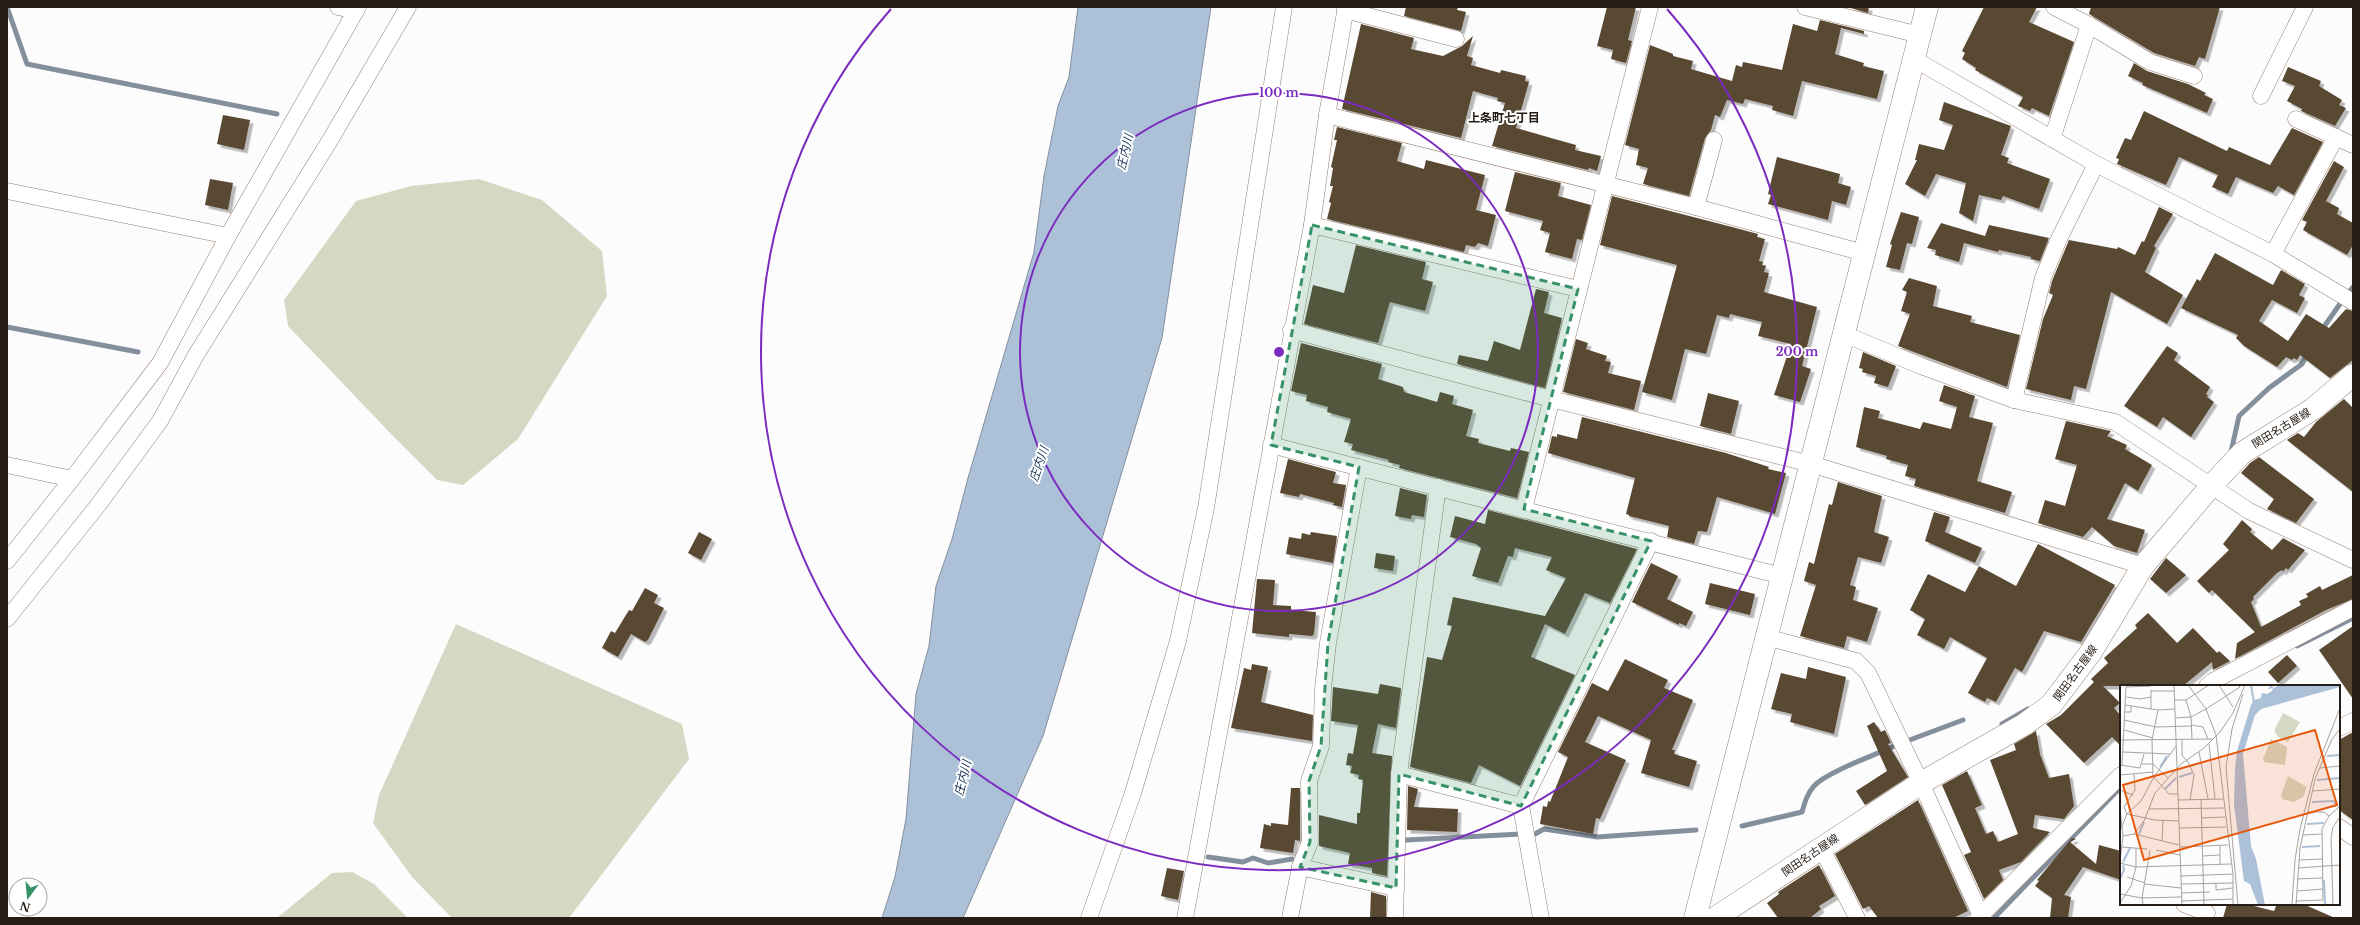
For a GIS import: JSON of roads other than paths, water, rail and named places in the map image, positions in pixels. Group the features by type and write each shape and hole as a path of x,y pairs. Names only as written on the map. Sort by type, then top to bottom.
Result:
{"street":[{"path":"7,561 72,479 160,363 228,236 357,9 338,7"},
{"path":"7,619 100,504 160,421 196,355 329,142 408,7"},
{"path":"1089,918 1133,793 1178,641 1206,508 1284,7"},
{"path":"1524,509 1650,7"},
{"path":"1805,7 1920,35"},
{"path":"1695,918 1927,7"},
{"path":"2054,7 2089,25 2150,62 2194,76"},
{"path":"2261,96 2305,7"},
{"path":"1185,918 1291,330 1312,225 1327,115 1346,8 1456,39"},
{"path":"2052,139 2089,25"},
{"path":"1914,59 2096,164 2273,254 2353,302"},
{"path":"1327,115 1696,207 1864,253"},
{"path":"2296,119 2353,145"},
{"path":"2273,254 2336,137"},
{"path":"1696,207 1714,140"},
{"path":"2014,400 2043,278 2058,241 2096,164"},
{"path":"7,191 228,236"},
{"path":"1312,225 1578,289"},
{"path":"1291,330 1551,399 1811,464 2143,566"},
{"path":"1844,334 1922,366 2014,400 2115,422 2249,511 2353,560"},
{"name":"関田名古屋線","path":"1715,918 1821,847 1921,783 2025,724 2051,705 2091,652 2143,566 2211,486 2242,453 2313,409 2351,380"},
{"path":"1271,445 1651,541 1782,576"},
{"path":"7,466 72,479"},
{"path":"1290,918 1300,867 1310,842 1309,781 1321,746 1323,689 1328,643 1359,467"},
{"path":"1395,918 1399,774 1438,487"},
{"path":"1542,918 1522,806 1651,541"},
{"path":"2208,685 2213,681 2353,608"},
{"path":"1766,637 1856,661 1868,673 1921,783 1981,917 2120,776"},
{"path":"2340,728 2353,721"},
{"path":"1399,774 1522,806"},
{"path":"2340,828 2353,837"},
{"path":"1821,847 1857,918"},
{"path":"1300,867 1396,888"},
{"path":"2187,905 2208,912"}],"water":[{"name":"庄内川","path":"1078,7 1211,7 1162,338 1043,736 963,918 882,918 895,877 906,819 916,694 929,646 936,586 952,539 968,478 1034,252 1044,176 1058,106 1069,77"}],"waterway":[{"path":"7,7 27,64 277,114"},
{"path":"2349,292 2353,287"},
{"path":"2321,331 2342,301"},
{"path":"7,327 138,352"},
{"path":"2231,452 2239,416 2269,388 2302,364 2308,353"},
{"path":"2297,646 2353,618"},
{"path":"2002,724 2028,709"},
{"path":"1907,741 1963,720"},
{"path":"1742,826 1802,812 1806,798 1814,786 1820,781 1841,769 1897,745"},
{"path":"1994,918 2120,788"},
{"path":"1535,834 1544,829 1597,837 1696,830"},
{"path":"1406,840 1521,834"},
{"path":"1208,857 1243,862 1253,858 1268,863 1292,859"}],"district":[{"name":"上条町七丁目","path":"1504,118"}]}
